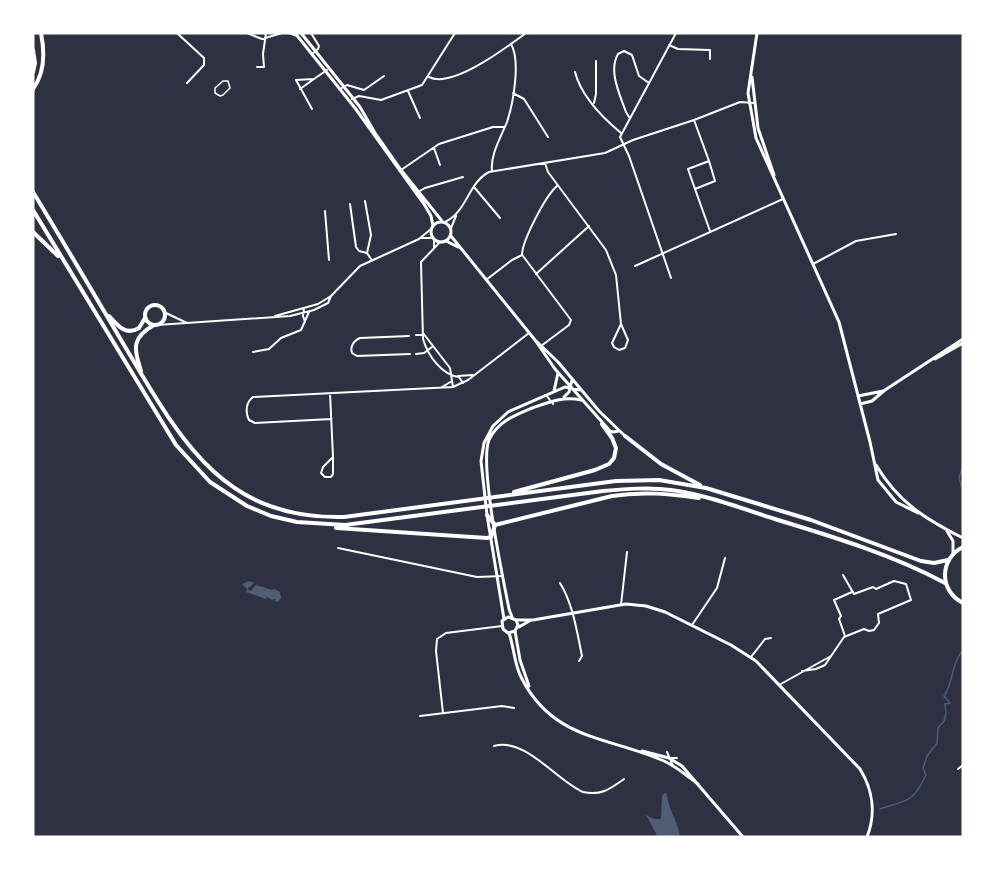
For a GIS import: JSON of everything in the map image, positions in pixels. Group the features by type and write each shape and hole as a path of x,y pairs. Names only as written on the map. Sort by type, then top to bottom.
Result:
{"main road":[{"path":"33,89 42,70 44,48 41,33"},
{"path":"33,50 35,63 33,72"},
{"path":"33,192 143,377 183,439 205,465 232,487 268,505 302,514 344,517 629,480 674,481 706,488 811,520 921,561 936,563 948,560"},
{"path":"33,210 170,436 194,466 220,490 256,510 284,519 363,531 480,538 491,537 495,525"},
{"path":"33,232 63,261"},
{"path":"102,308 118,326 126,331 139,328 146,311 152,305 161,306 166,313 163,322 140,336 136,345 136,355 143,377"},
{"path":"145,317 149,324 156,325"},
{"path":"499,496 595,470 609,464 615,457 616,447 602,423"},
{"path":"625,436 661,464 706,488"},
{"path":"320,525 367,524 635,488 669,490 712,499 841,540 945,583"},
{"path":"495,525 622,494 657,493 712,499"},
{"path":"487,515 495,525"},
{"path":"963,547 953,553 948,560 945,583 950,593 963,603"}],"street":[{"path":"177,33 204,58 204,65 187,83"},
{"path":"247,33 265,39 280,33"},
{"path":"257,67 264,68 266,33"},
{"path":"289,33 296,35 324,65"},
{"path":"301,33 417,193 452,228"},
{"path":"311,33 319,45 312,54"},
{"path":"351,100 359,96 381,100 422,85 455,33"},
{"path":"429,76 439,79 469,71 526,33"},
{"path":"671,278 629,156 620,140 621,133 676,33"},
{"path":"757,33 748,90 755,134 839,321 878,480 899,504 963,538"},
{"path":"492,171 492,160 513,93 515,52 511,44"},
{"path":"669,45 678,49 710,50 710,59"},
{"path":"630,118 614,74 618,54 624,51 632,55 639,76 649,83"},
{"path":"594,104 596,61"},
{"path":"300,89 327,70"},
{"path":"751,71 759,134 774,180"},
{"path":"575,72 579,85 609,123 621,133"},
{"path":"341,88 349,85 364,90 384,76"},
{"path":"312,109 296,81 297,79 314,79"},
{"path":"408,90 420,118"},
{"path":"513,93 524,99 548,137"},
{"path":"446,242 451,236 456,216 474,187 482,176 492,171 597,155 645,135 694,120 740,102 754,103"},
{"path":"694,120 714,181 695,189"},
{"path":"400,171 434,147 493,127 504,127"},
{"path":"434,147 440,165"},
{"path":"709,161 688,169 710,231"},
{"path":"545,163 546,170 606,250 616,275 621,324 628,343 625,348 619,350 612,343 621,324"},
{"path":"417,193 425,188 463,177"},
{"path":"541,347 571,320 522,255 524,245 546,199 558,186"},
{"path":"474,187 500,218"},
{"path":"417,193 430,214 433,250"},
{"path":"635,266 783,199"},
{"path":"365,201 371,235 367,252 372,260"},
{"path":"350,204 357,249 367,252"},
{"path":"325,211 329,260"},
{"path":"156,325 190,324 309,312 326,305 331,296 356,269 419,238 437,222 444,222 456,216"},
{"path":"536,274 589,226"},
{"path":"813,264 859,240 896,234"},
{"path":"451,236 534,340 625,436"},
{"path":"419,238 433,238 460,249"},
{"path":"440,242 421,262 423,334 428,351 445,372 455,376 476,374"},
{"path":"486,280 514,258 522,255"},
{"path":"269,317 318,304 331,296"},
{"path":"304,308 305,322"},
{"path":"253,352 269,349 281,338 302,330 309,312"},
{"path":"166,313 190,324"},
{"path":"331,419 255,423 249,420 246,413 248,403 253,397 453,387 476,374 529,333"},
{"path":"416,336 423,334"},
{"path":"423,334 463,383"},
{"path":"409,336 360,338 353,343 351,350 357,356 410,354"},
{"path":"860,404 872,400 963,341"},
{"path":"416,354 428,351 433,346"},
{"path":"541,347 558,373 602,423 613,432 619,431"},
{"path":"553,392 558,373"},
{"path":"440,388 452,381 455,376"},
{"path":"532,693 521,665 514,618 503,576 486,457 488,444 494,431 509,419 562,398 568,394 572,380"},
{"path":"452,381 453,387"},
{"path":"502,626 504,619 487,515 482,457 484,443 508,412 566,387 580,390"},
{"path":"858,396 885,390"},
{"path":"330,393 333,457 333,474 331,477 325,477 321,473 322,469 333,457"},
{"path":"546,395 552,403"},
{"path":"562,398 581,400"},
{"path":"946,530 952,542 953,553"},
{"path":"338,548 477,577 503,576"},
{"path":"621,605 627,552"},
{"path":"692,625 717,588 725,558"},
{"path":"843,575 852,592"},
{"path":"779,685 832,656 845,636 864,628 869,631 874,630 879,623 878,614 911,600 906,584 896,581 856,594 852,592 834,600 841,616 839,619 845,636"},
{"path":"560,583 568,598 572,613 582,656 579,661"},
{"path":"504,619 533,620 621,605 656,608 751,657 849,756 862,773 872,804 872,823 867,837"},
{"path":"508,633 533,620"},
{"path":"502,626 508,633 519,671 532,693 553,717 570,729 598,740 669,758 685,769 743,837"},
{"path":"443,713 435,645 438,638 446,633 502,626"},
{"path":"751,657 765,639 771,638"},
{"path":"420,716 505,706 514,708"},
{"path":"494,746 507,744 523,751 583,792 603,793 624,779"},
{"path":"631,749 673,766 698,784"},
{"path":"667,752 673,766"},
{"path":"655,758 676,758"},
{"path":"958,769 963,765"}],"lane":[{"path":"228,81 230,88 223,95 216,94 217,85 228,81"}],"water":[{"path":"249,581 254,583 247,589 242,584"},
{"path":"256,585 274,589 280,592 281,598 278,602 267,597 266,599 246,592 247,589 251,591"},
{"path":"664,793 667,794 680,837 658,837 646,815 654,819 661,819"}],"waterway":[{"path":"963,465 959,478 963,491"},
{"path":"880,809 903,802 913,796 926,775 923,768 927,756 937,743 938,728 944,721 946,713 945,704 950,703 944,696 956,661 963,650"}]}
